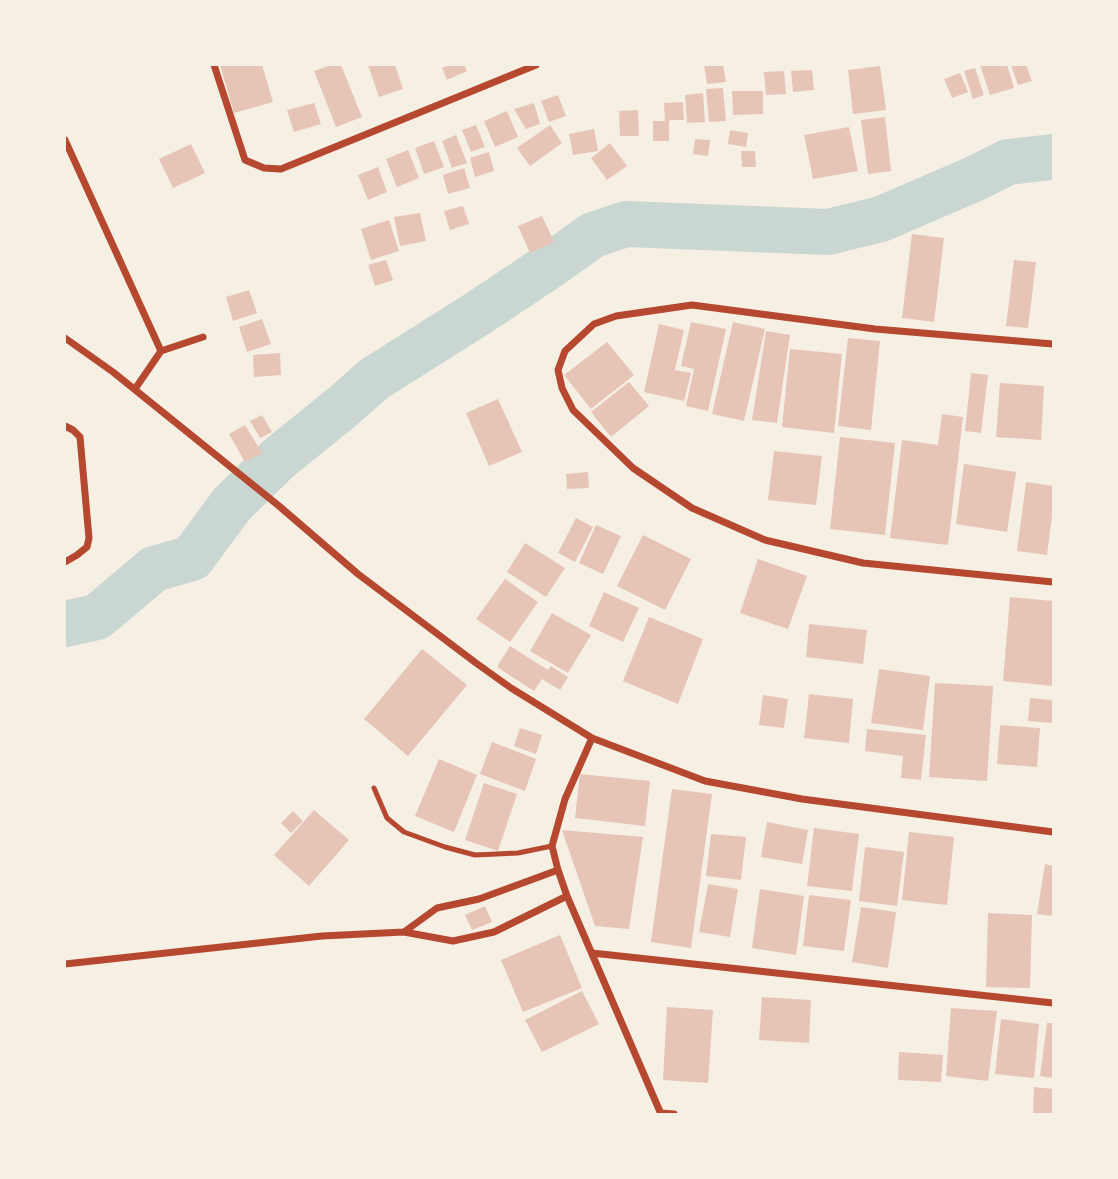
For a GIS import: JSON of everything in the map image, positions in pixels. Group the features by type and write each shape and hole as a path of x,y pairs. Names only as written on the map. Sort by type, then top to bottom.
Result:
{"street":[{"path":"214,65 245,160 264,169 281,169 536,65"},
{"path":"65,140 161,351"},
{"path":"1053,344 875,329 692,305 616,316 594,324 565,351 558,370 562,388 573,410 633,468 692,508 765,540 863,563 1053,582"},
{"path":"135,389 161,351 203,337"},
{"path":"65,338 135,389 358,574 511,688 592,738 705,781 802,799 1053,832"},
{"path":"65,426 80,437 89,538 87,547 65,562"},
{"path":"592,738 565,799 552,846 567,896 661,1113 674,1114"},
{"path":"404,932 437,908 479,900 558,870"},
{"path":"65,964 322,936 404,932 453,941 494,932 567,896"},
{"path":"592,953 1053,1003"}],"lane":[{"path":"374,788 387,818 404,832 445,847 475,855 517,853 552,846"}],"building":[{"path":"220,65 262,65 273,102 234,113"},
{"path":"331,65 341,65 362,117 336,127 314,71"},
{"path":"368,65 395,65 403,89 379,97"},
{"path":"464,65 467,71 447,80 442,68"},
{"path":"704,65 723,65 726,82 707,84"},
{"path":"980,65 1007,65 1014,88 990,95"},
{"path":"1011,65 1026,65 1032,81 1018,85"},
{"path":"880,66 886,110 853,114 848,70"},
{"path":"975,68 984,95 973,99 964,71"},
{"path":"812,70 814,90 793,92 791,71"},
{"path":"784,71 786,94 766,95 764,72"},
{"path":"960,73 968,92 952,98 944,79"},
{"path":"723,88 726,121 709,122 706,89"},
{"path":"732,91 763,91 763,114 733,115"},
{"path":"703,93 705,122 687,123 685,95"},
{"path":"558,95 566,116 549,122 541,101"},
{"path":"683,102 684,120 669,120 669,141 653,141 653,121 665,121 664,103"},
{"path":"314,103 321,124 294,132 287,110"},
{"path":"534,103 540,124 526,129 514,109"},
{"path":"638,110 639,136 620,136 619,111"},
{"path":"507,111 518,137 495,147 484,121"},
{"path":"885,117 891,171 868,174 861,120"},
{"path":"476,125 485,147 471,152 462,130"},
{"path":"550,125 562,143 530,166 517,148"},
{"path":"849,127 858,171 813,179 804,135"},
{"path":"594,129 598,151 573,155 569,134"},
{"path":"730,130 748,133 746,147 728,144"},
{"path":"456,135 467,163 452,168 442,141"},
{"path":"695,139 710,140 708,156 693,154"},
{"path":"434,141 444,167 424,174 415,148"},
{"path":"610,143 627,166 607,180 591,158"},
{"path":"191,144 205,173 173,188 159,159"},
{"path":"408,150 419,178 397,187 386,159"},
{"path":"741,151 755,151 756,167 742,167"},
{"path":"489,152 494,171 475,177 470,158"},
{"path":"378,167 387,192 368,200 358,175"},
{"path":"464,168 470,188 448,194 443,175"},
{"path":"463,206 469,224 450,230 444,211"},
{"path":"420,213 426,241 400,246 394,217"},
{"path":"542,216 554,242 530,253 518,226"},
{"path":"389,220 399,251 371,260 361,229"},
{"path":"912,234 944,238 934,322 902,318"},
{"path":"386,260 393,280 375,286 368,265"},
{"path":"1014,260 1036,262 1028,328 1006,326"},
{"path":"249,290 257,313 233,321 226,297"},
{"path":"262,319 271,344 247,352 239,327"},
{"path":"691,322 726,329 708,411 686,406 694,369 681,366"},
{"path":"733,322 765,329 744,421 712,414"},
{"path":"659,324 684,330 675,370 691,373 684,401 644,392"},
{"path":"766,331 790,335 777,423 752,420"},
{"path":"848,338 880,341 871,430 838,426"},
{"path":"607,342 634,375 591,409 564,375"},
{"path":"790,349 842,354 834,433 782,427"},
{"path":"280,353 281,375 254,377 253,355"},
{"path":"971,373 988,375 981,433 965,431"},
{"path":"629,382 649,406 611,437 591,412"},
{"path":"1000,383 1044,386 1041,440 996,437"},
{"path":"498,399 522,452 489,466 466,413"},
{"path":"942,414 963,417 948,545 890,538 902,440 938,445"},
{"path":"262,415 272,432 260,438 250,421"},
{"path":"245,425 262,453 245,462 229,434"},
{"path":"840,437 895,443 885,535 830,529"},
{"path":"774,451 822,456 816,505 768,500"},
{"path":"964,464 1016,472 1007,532 956,524"},
{"path":"588,472 589,488 567,489 566,474"},
{"path":"1026,482 1053,486 1047,555 1017,551"},
{"path":"576,518 593,527 575,562 558,553"},
{"path":"596,525 621,536 603,574 579,563"},
{"path":"643,535 691,559 665,610 617,586"},
{"path":"525,543 565,568 546,597 507,572"},
{"path":"758,559 807,576 788,629 740,613"},
{"path":"505,579 538,602 510,642 476,619"},
{"path":"604,592 639,608 623,642 589,626"},
{"path":"1010,597 1053,601 1053,686 1003,681"},
{"path":"552,613 591,635 568,673 530,651"},
{"path":"649,617 703,639 678,704 623,681"},
{"path":"809,624 867,630 863,664 806,657"},
{"path":"510,646 548,670 551,666 568,677 560,690 542,679 534,691 497,667"},
{"path":"422,649 467,685 408,756 364,719"},
{"path":"879,669 930,676 923,730 871,723"},
{"path":"935,683 993,686 987,781 929,777"},
{"path":"809,694 853,699 849,743 804,738"},
{"path":"763,695 788,699 784,728 759,725"},
{"path":"1030,698 1053,700 1053,723 1028,721"},
{"path":"1000,725 1040,728 1037,767 997,764"},
{"path":"520,728 542,735 536,754 514,746"},
{"path":"867,729 926,735 921,780 901,778 903,756 865,751"},
{"path":"492,742 536,759 525,791 480,774"},
{"path":"439,759 477,775 454,832 415,816"},
{"path":"580,774 650,781 645,826 575,818"},
{"path":"484,783 517,794 498,851 465,840"},
{"path":"672,789 712,794 691,948 651,942"},
{"path":"314,810 349,840 309,886 274,855"},
{"path":"293,811 303,821 291,833 281,823"},
{"path":"767,822 808,830 802,864 761,857"},
{"path":"814,828 859,834 852,891 807,886"},
{"path":"562,830 643,837 629,929 595,926"},
{"path":"909,832 954,837 947,905 902,900"},
{"path":"711,834 746,837 741,880 706,876"},
{"path":"865,847 904,852 897,906 859,901"},
{"path":"1045,864 1053,866 1053,916 1037,914"},
{"path":"708,884 738,889 730,937 699,932"},
{"path":"760,889 804,896 796,955 752,948"},
{"path":"809,895 851,900 844,951 803,946"},
{"path":"485,906 492,922 472,930 465,915"},
{"path":"861,907 896,912 888,968 852,962"},
{"path":"988,913 1032,915 1030,988 986,987"},
{"path":"560,935 582,988 523,1012 501,960"},
{"path":"582,991 599,1024 542,1052 525,1020"},
{"path":"762,997 811,1000 809,1043 759,1040"},
{"path":"667,1007 713,1010 708,1083 663,1080"},
{"path":"951,1008 997,1011 988,1081 946,1076"},
{"path":"1001,1019 1039,1024 1034,1078 995,1074"},
{"path":"1047,1023 1053,1023 1053,1078 1040,1076"},
{"path":"899,1052 943,1055 941,1082 898,1080"},
{"path":"1034,1087 1053,1089 1053,1114 1033,1114"}],"waterway":[{"path":"65,624 97,617 154,569 192,558 232,504 278,459 374,379 480,312 593,235 626,224 828,232 881,219 1008,162 1053,157"}]}
